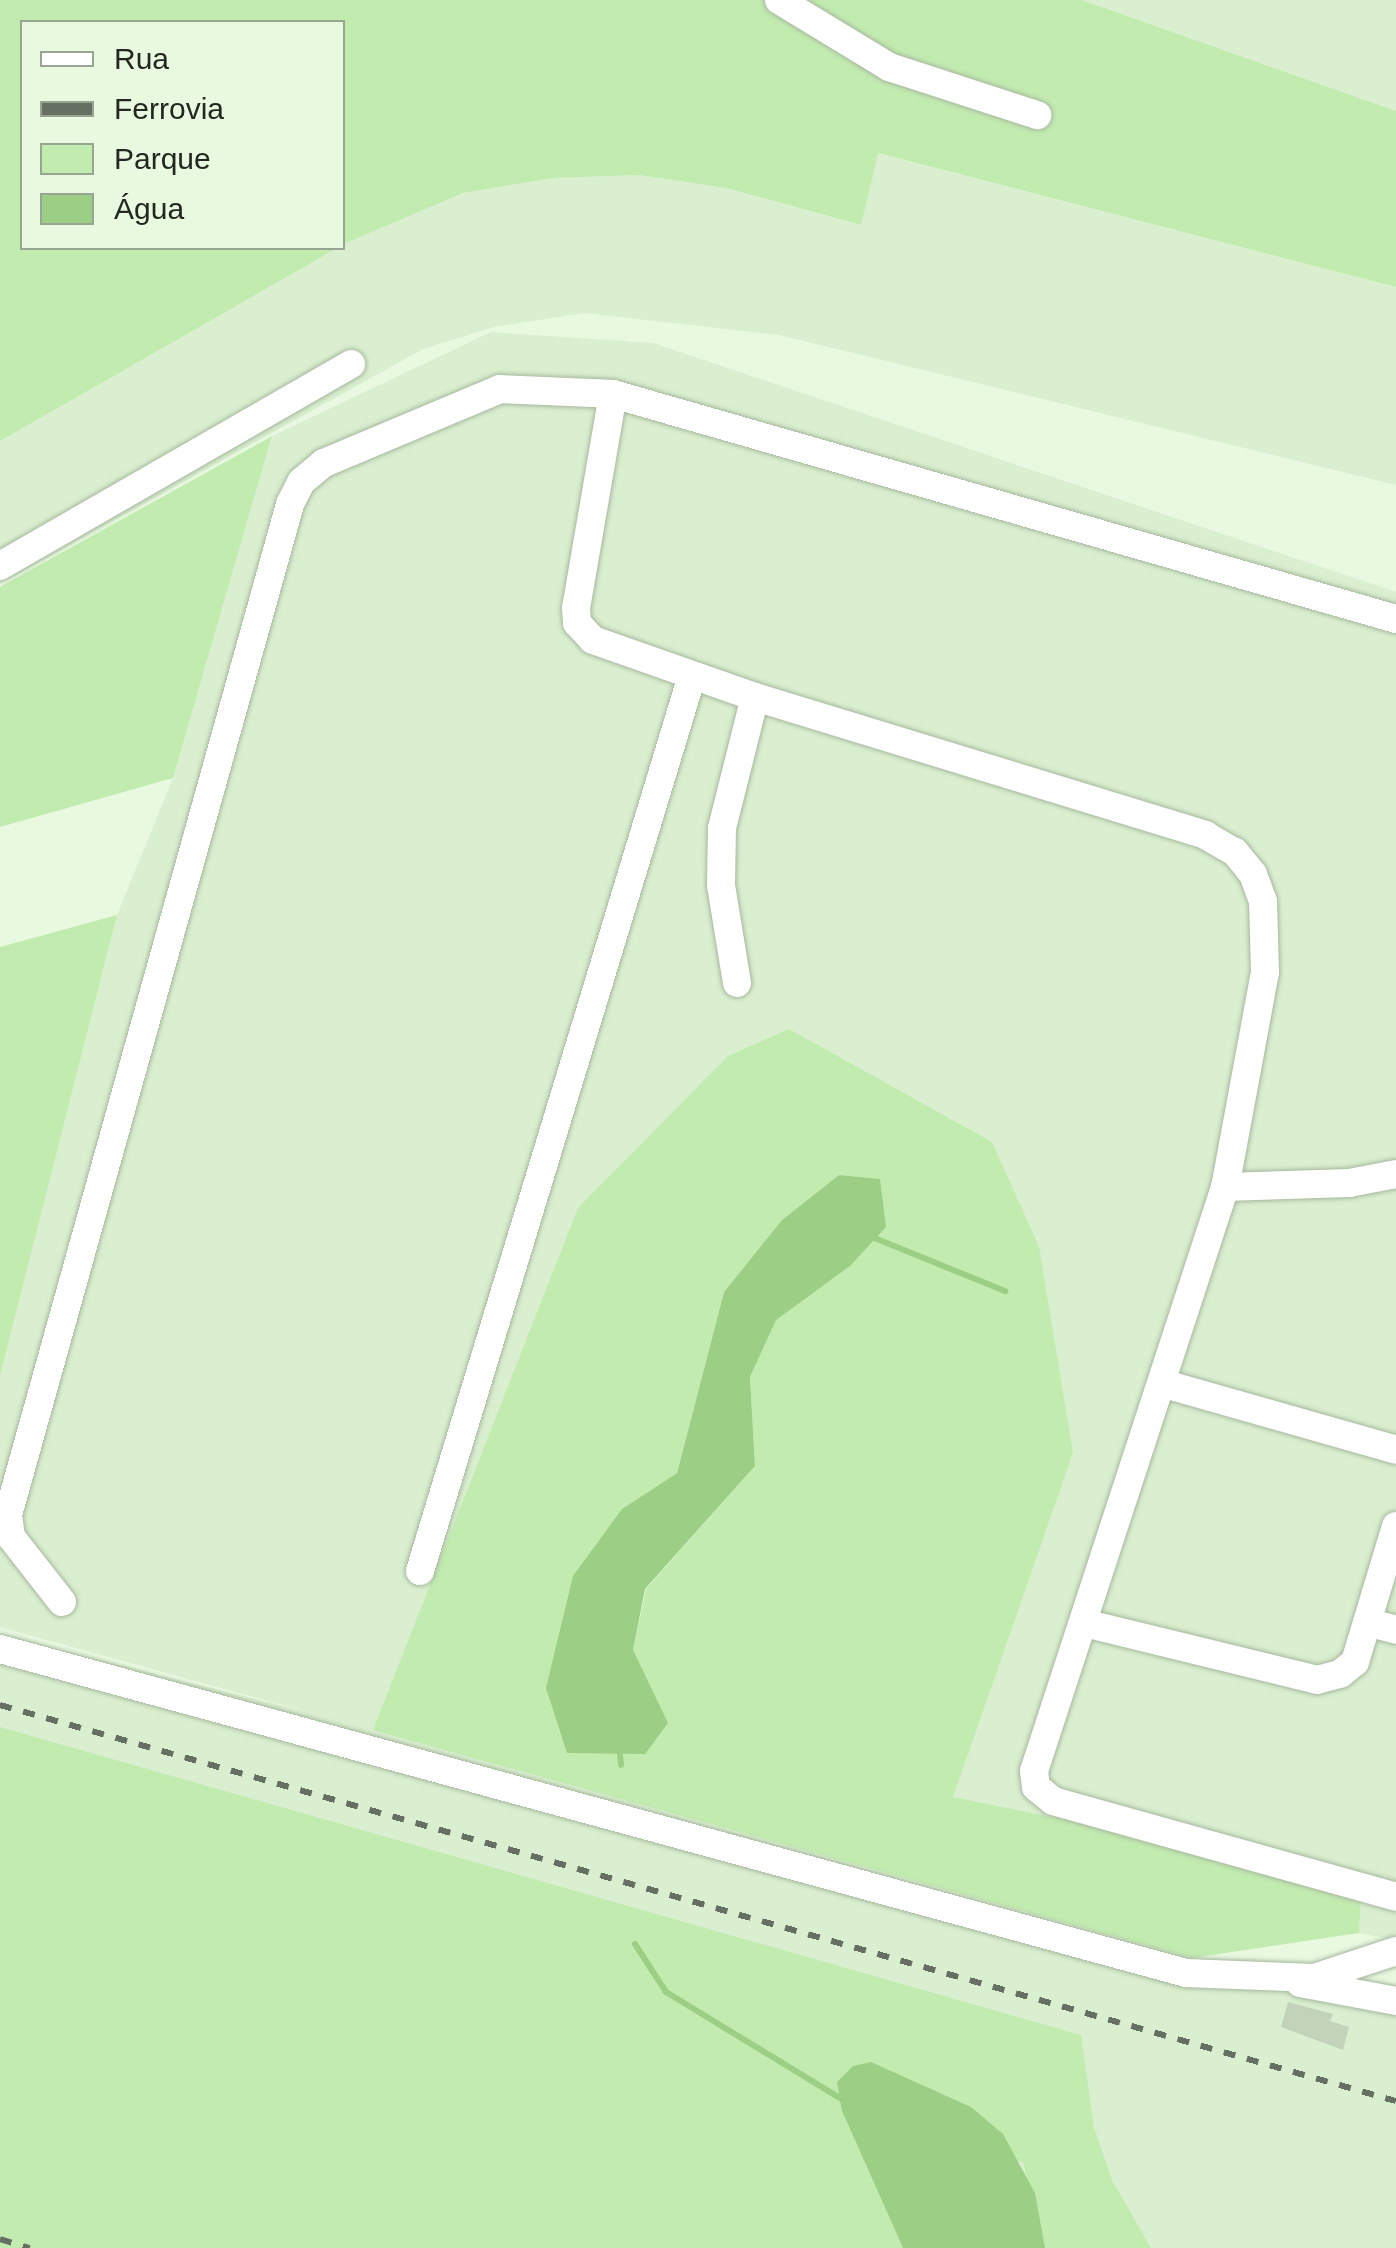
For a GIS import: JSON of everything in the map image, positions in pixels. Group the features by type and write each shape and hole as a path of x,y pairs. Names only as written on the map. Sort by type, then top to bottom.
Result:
{"lane":[{"path":"779,0 889,67 1037,115"},
{"path":"0,566 351,364"},
{"path":"62,1602 11,1538 8,1515 290,504 301,482 324,462 450,405 500,389 613,394 1396,619"},
{"path":"613,394 577,623 593,640 755,697 1172,824 1235,852 1253,874 1266,931 1262,990 1225,1188 1165,1384 1039,1750 1036,1787 1054,1800 1396,1898"},
{"path":"420,1570 692,676"},
{"path":"737,983 721,885 722,828 755,697"},
{"path":"1225,1188 1349,1183 1396,1174"},
{"path":"1165,1384 1396,1450"},
{"path":"1084,1623 1317,1680 1355,1662 1396,1526"},
{"path":"1367,1622 1396,1630"},
{"path":"0,1649 1168,1969 1289,1980 1396,2001"},
{"path":"1289,1980 1348,1969 1396,1951"}],"shaded area":[{"path":"1082,0 1396,0 1396,111"},
{"path":"877,153 1396,287 1396,485 779,335 584,313 494,327 423,349 0,584 0,441 332,250 345,250 345,243 367,230 463,193 554,178 639,175 726,188 860,225"},
{"path":"491,332 653,343 1396,592 1396,1940 1359,1933 1361,1880 952,1797 1073,1453 789,1029 374,1730 1396,2013 1396,2248 0,2248 0,1635 315,1714 0,1627 0,1376 117,915 173,778 272,436"}],"green space":[{"path":"0,0 1082,0 1396,111 1396,287 878,153 861,225 726,188 639,175 554,178 463,193 345,243 345,20 20,20 20,250 334,250 0,441"},
{"path":"272,436 173,778 0,827 0,587"},
{"path":"117,915 0,1376 0,947"},
{"path":"789,1029 992,1142 1039,1247 1073,1453 953,1797 1362,1880 1359,1933 1192,1958 373,1730 578,1208 728,1056","holes":["839,1175 879,1179 850,1266 776,1319 750,1377 755,1466 646,1589 633,1650 622,1509 677,1473 724,1292 782,1220"]},
{"path":"0,1727 1081,2035 1094,2128 1112,2180 1151,2248 1045,2248 1023,2162 842,2111 903,2248 0,2248"}],"water":[{"path":"839,1175 880,1179 886,1227 850,1266 776,1320 750,1377 755,1466 645,1589 633,1650 668,1723 645,1754 567,1753 546,1688 573,1576 622,1509 677,1473 724,1292 782,1220"},
{"path":"871,2062 971,2107 1003,2134 1035,2193 1045,2248 903,2248 842,2111 837,2082 853,2066"}],"building":[{"path":"1288,2002 1333,2014 1330,2021 1349,2027 1343,2050 1281,2027"}],"waterway":[{"path":"872,1237 1005,1291"},
{"path":"619,1745 621,1765"},
{"path":"635,1944 666,1992 846,2102"}],"railway":[{"path":"0,1705 1396,2101"},
{"path":"0,2239 30,2248"}]}
